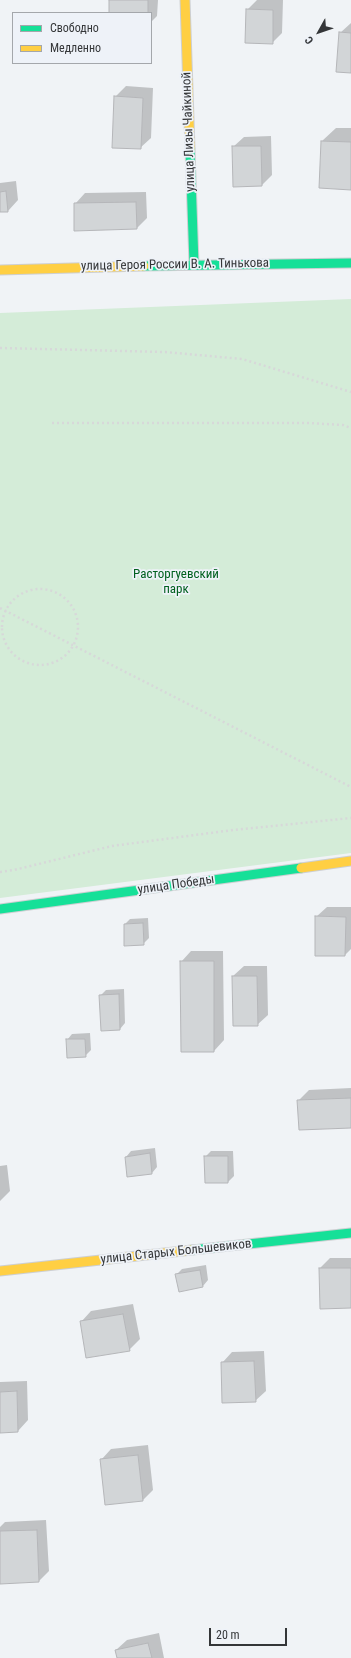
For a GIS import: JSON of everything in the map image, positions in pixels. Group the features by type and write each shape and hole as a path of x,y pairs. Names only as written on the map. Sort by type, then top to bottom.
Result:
{"street":[{"name":"улица Лизы Чайкиной","path":"185,0 194,264"},
{"name":"улица Героя России В. А. Тинькова","path":"0,270 194,264 351,263"},
{"name":"улица Победы","path":"0,909 351,860"},
{"name":"улица Старых Большевиков","path":"0,1271 351,1233"}],"path":[{"path":"0,348 165,352 242,359 351,392"},
{"path":"52,423 309,423 343,425 351,428"},
{"path":"43,589 55,592 66,599 74,610 78,621 78,633 73,646 67,654 56,661 45,665 33,664 21,660 12,652 5,641 2,629 6,611 19,596 30,590 43,589"},
{"path":"0,608 351,787"},
{"path":"0,872 14,870 112,846 233,830 351,818"}],"green space":[{"name":"Расторгуевский парк","path":"351,299 351,853 0,898 0,313"}],"building":[{"path":"109,0 148,0 148,12 109,12"},
{"path":"246,9 273,10 273,44 245,43"},
{"path":"339,32 351,33 351,73 336,72"},
{"path":"114,96 143,98 141,149 112,148"},
{"path":"321,141 351,142 351,190 319,188"},
{"path":"232,146 261,146 262,186 233,187"},
{"path":"6,191 8,212 0,212 0,192"},
{"path":"136,202 137,229 74,231 74,203"},
{"path":"315,916 346,917 345,956 315,956"},
{"path":"143,923 144,945 124,946 124,924"},
{"path":"180,961 214,961 214,1052 181,1052"},
{"path":"232,976 257,976 258,1026 233,1026"},
{"path":"119,994 120,1030 101,1031 99,995"},
{"path":"66,1039 85,1039 86,1057 67,1058"},
{"path":"351,1098 351,1128 299,1130 297,1100"},
{"path":"150,1153 152,1174 127,1177 125,1157"},
{"path":"204,1156 228,1156 228,1183 205,1183"},
{"path":"319,1268 351,1268 351,1308 320,1309"},
{"path":"200,1270 203,1287 179,1292 175,1274"},
{"path":"123,1314 130,1351 86,1358 80,1321"},
{"path":"254,1361 256,1402 222,1403 221,1362"},
{"path":"17,1391 18,1432 0,1433 0,1392"},
{"path":"138,1455 143,1501 105,1505 100,1459"},
{"path":"37,1530 39,1582 0,1584 0,1531"},
{"path":"148,1643 152,1658 117,1658 115,1650"}],"traffic: fast":[{"path":"190,149 194,264"},
{"path":"144,266 351,263"},
{"path":"0,909 301,868"},
{"path":"192,1250 351,1233"}],"traffic: slow":[{"path":"185,0 190,149"},
{"path":"0,270 144,266"},
{"path":"301,868 351,861"},
{"path":"0,1271 192,1250"}]}
